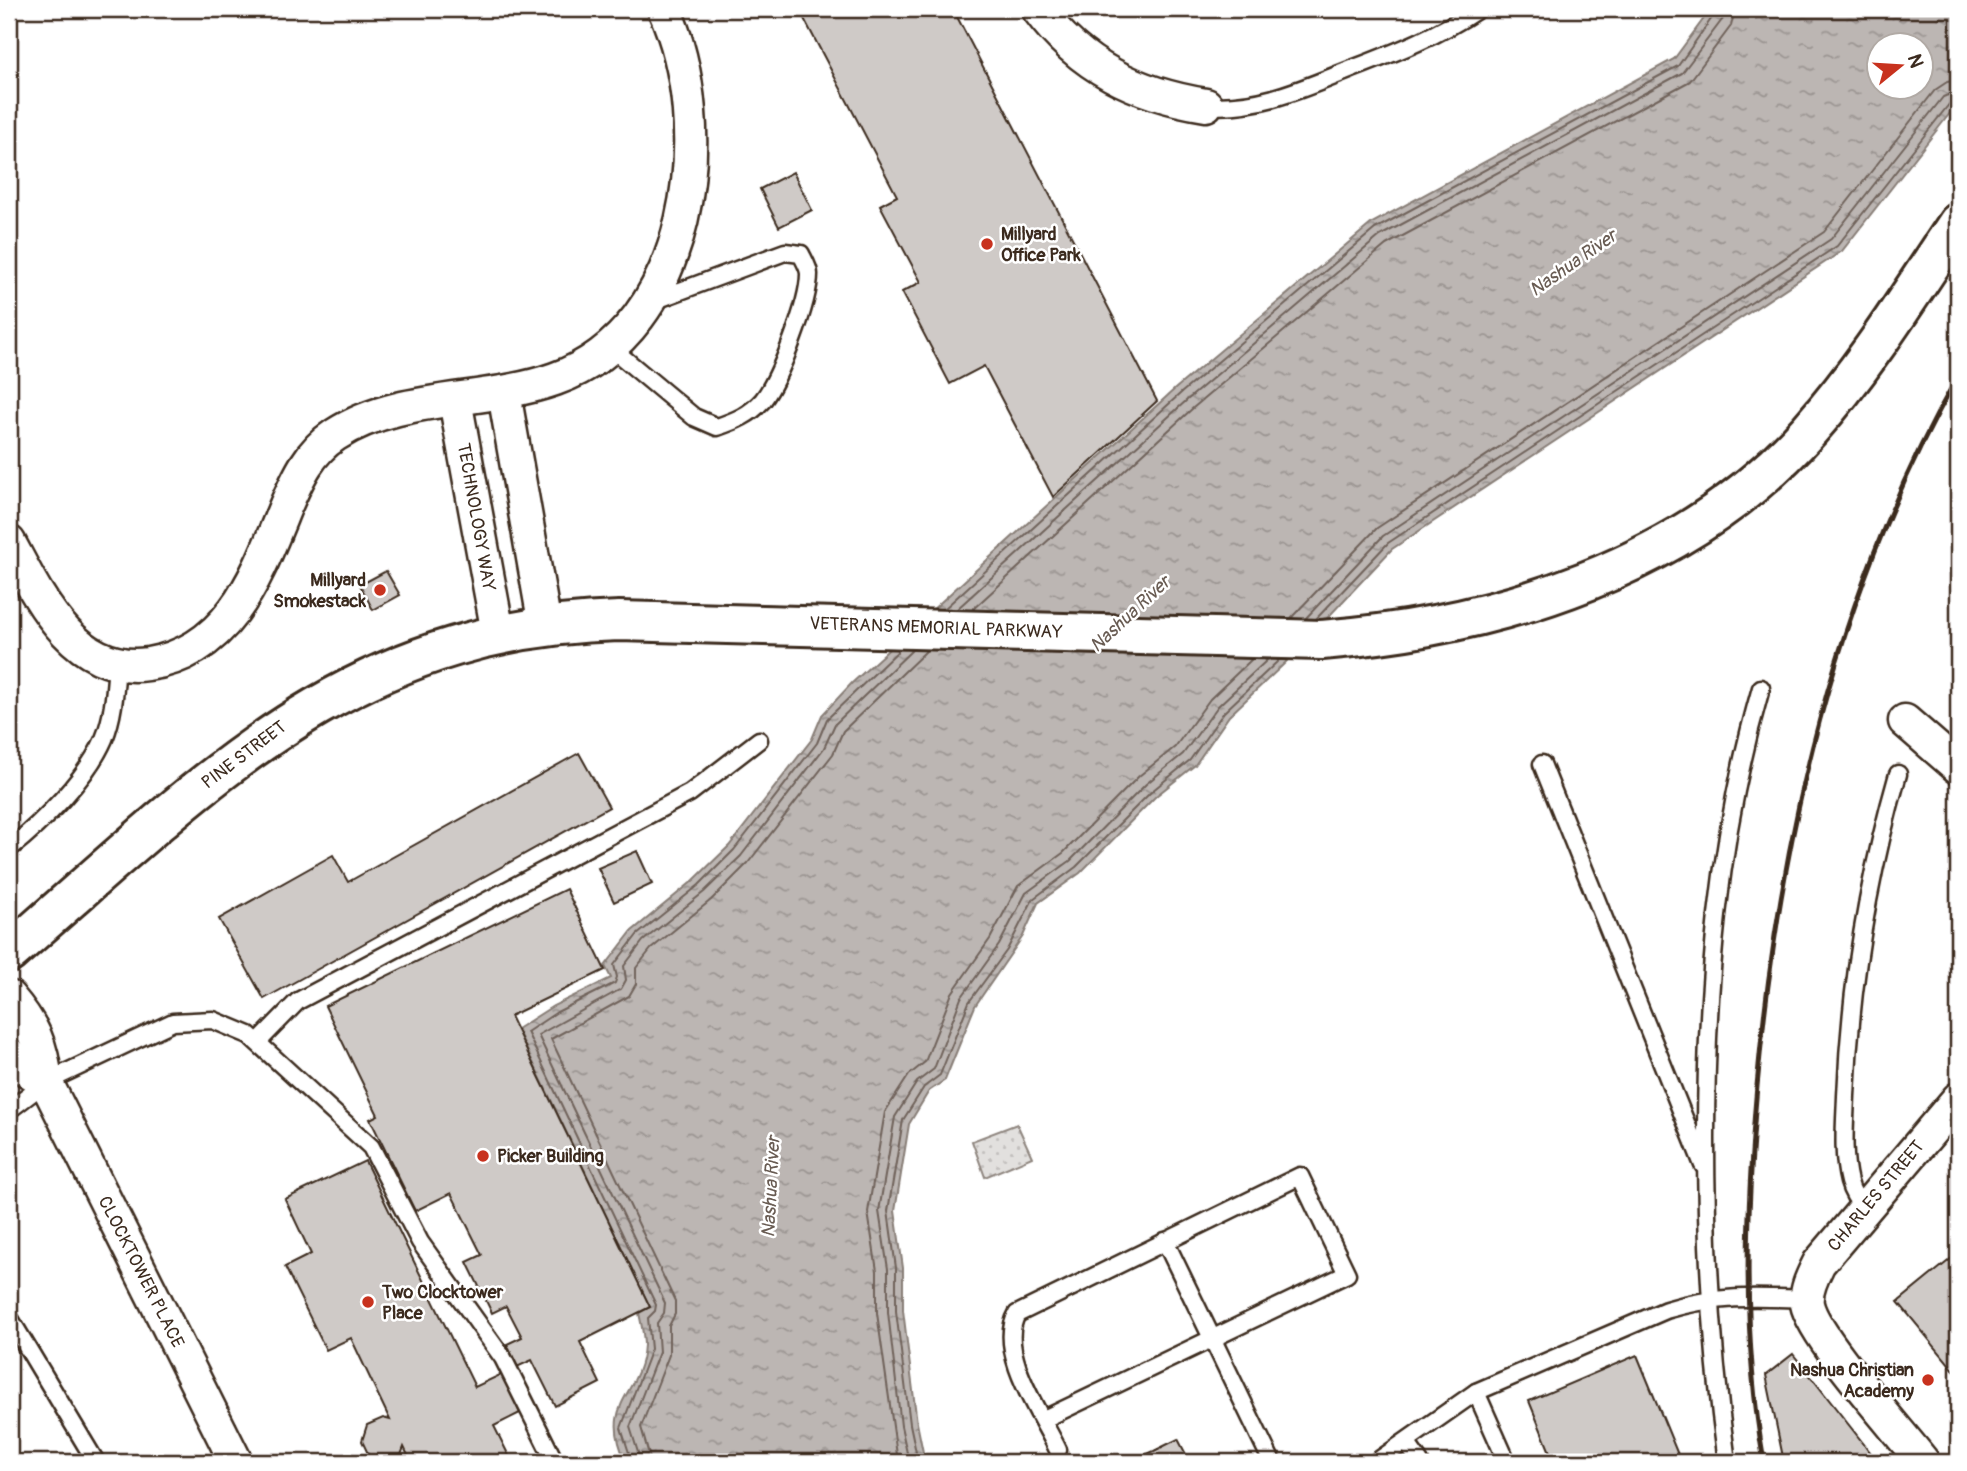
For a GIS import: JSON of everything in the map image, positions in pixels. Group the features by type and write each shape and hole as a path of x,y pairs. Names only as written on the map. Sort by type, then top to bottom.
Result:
{"main road":[{"name":"VETERANS MEMORIAL PARKWAY","path":"522,629 619,621 786,623 1322,640 1407,631 1475,617 1548,596 1635,559 1715,511 1755,481 1809,430 1848,384 1958,223"},
{"name":"PINE STREET","path":"9,953 197,790 252,747 308,709 387,669 522,629"}],"street":[{"path":"9,542 33,587 58,624 87,650 117,664 141,665 168,660 200,643 229,620 254,580 299,473 323,444 337,434 369,419 455,400 504,393 577,370 610,347 633,324 646,304 676,239 685,205 690,165 688,88 676,39 664,9"},
{"path":"1038,9 1077,51 1128,84 1167,98 1206,105"},
{"path":"504,393 522,629"},
{"name":"TECHNOLOGY WAY","path":"455,400 522,629"},
{"path":"1905,721 1958,767"},
{"name":"CLOCKTOWER PLACE","path":"9,997 32,1028 43,1050 46,1082 236,1462"},
{"path":"9,1054 16,1063 46,1082"},
{"name":"CHARLES STREET","path":"1806,1299 1819,1262 1864,1209 1953,1118"},
{"path":"1806,1299 1818,1330 1923,1462"}],"lane":[{"path":"1206,105 1248,104 1290,93 1437,36 1478,9"},
{"path":"610,347 694,417 718,427 741,419 761,402 778,377 806,294 810,272 801,254 785,252 646,304"},
{"path":"9,849 53,807 95,755 108,727 117,664"},
{"path":"1727,1462 1712,1299 1706,1174 1707,1044 1714,926 1731,808 1761,688"},
{"path":"258,1042 298,1001 690,793 759,740"},
{"path":"1542,764 1706,1174"},
{"path":"1864,1209 1852,1192 1847,1166 1847,1081 1858,960 1871,879 1898,774"},
{"path":"9,1110 46,1082 155,1028 181,1020 222,1022 258,1042 371,1147 420,1242 503,1358 555,1462"},
{"path":"1044,1419 1347,1274 1300,1176 1017,1314 1010,1334 1012,1352 1058,1450"},
{"path":"1165,1241 1272,1462"},
{"path":"1376,1462 1476,1392 1652,1315 1712,1299 1806,1299"},
{"path":"9,1317 96,1462"},
{"path":"1476,1392 1507,1462"},
{"path":"1406,1442 1420,1462"}],"shaded area":[{"path":"1017,1124 1032,1157 985,1177 972,1141"}],"water":[{"name":"Nashua River","path":"1711,9 1958,9 1958,103 1842,251 1392,549 1285,663 1229,716 1195,765 1156,796 1080,873 1038,903 1023,936 975,1006 945,1080 929,1091 909,1124 895,1211 903,1268 903,1310 917,1423 925,1462 626,1462 619,1442 619,1412 641,1362 644,1341 639,1313 650,1307 517,1029 553,1006 611,978 605,966 632,931 694,880 729,846 812,739 822,715 852,683 1176,388 1372,223 1674,59"}],"building":[{"name":"Millyard Office Park","path":"799,9 953,9 1157,401 1053,497 984,366 950,384 902,292 921,282 880,205 897,196"},
{"path":"793,172 812,210 779,227 760,189"},
{"name":"Millyard Smokestack","path":"386,571 400,595 373,610 360,585"},
{"path":"579,753 609,807 264,999 219,919 333,855 348,882"},
{"path":"637,851 652,884 614,902 598,868"},
{"name":"Picker Building","path":"566,889 605,970 510,1016 650,1307 580,1342 600,1383 555,1406 532,1360 517,1367 507,1344 522,1337 506,1306 492,1313 467,1262 482,1255 451,1193 415,1211 370,1119 378,1115 325,1006"},
{"name":"Two Clocktower Place","path":"365,1161 475,1387 502,1374 520,1413 494,1426 512,1462 411,1462 404,1447 401,1455 386,1462 370,1458 362,1441 367,1425 383,1418 390,1420 351,1338 326,1350 285,1267 311,1254 285,1199"},
{"path":"1958,1253 1958,1375 1898,1302"},
{"path":"1793,1354 1878,1462 1784,1462 1766,1375"},
{"path":"1637,1355 1681,1462 1554,1462 1529,1401"},
{"path":"1178,1439 1190,1462 1130,1462 1154,1451"}],"railway":[{"path":"1764,1462 1749,1322 1750,1181 1757,1086 1780,902 1798,810 1846,631 1878,544 1915,459 1958,376"}],"place":[{"name":"Millyard Office Park","path":"987,244"},
{"name":"Millyard Smokestack","path":"380,590"},
{"name":"Picker Building","path":"483,1156"},
{"name":"Two Clocktower Place","path":"368,1302"},
{"name":"Nashua Christian Academy","path":"1928,1380"}]}
